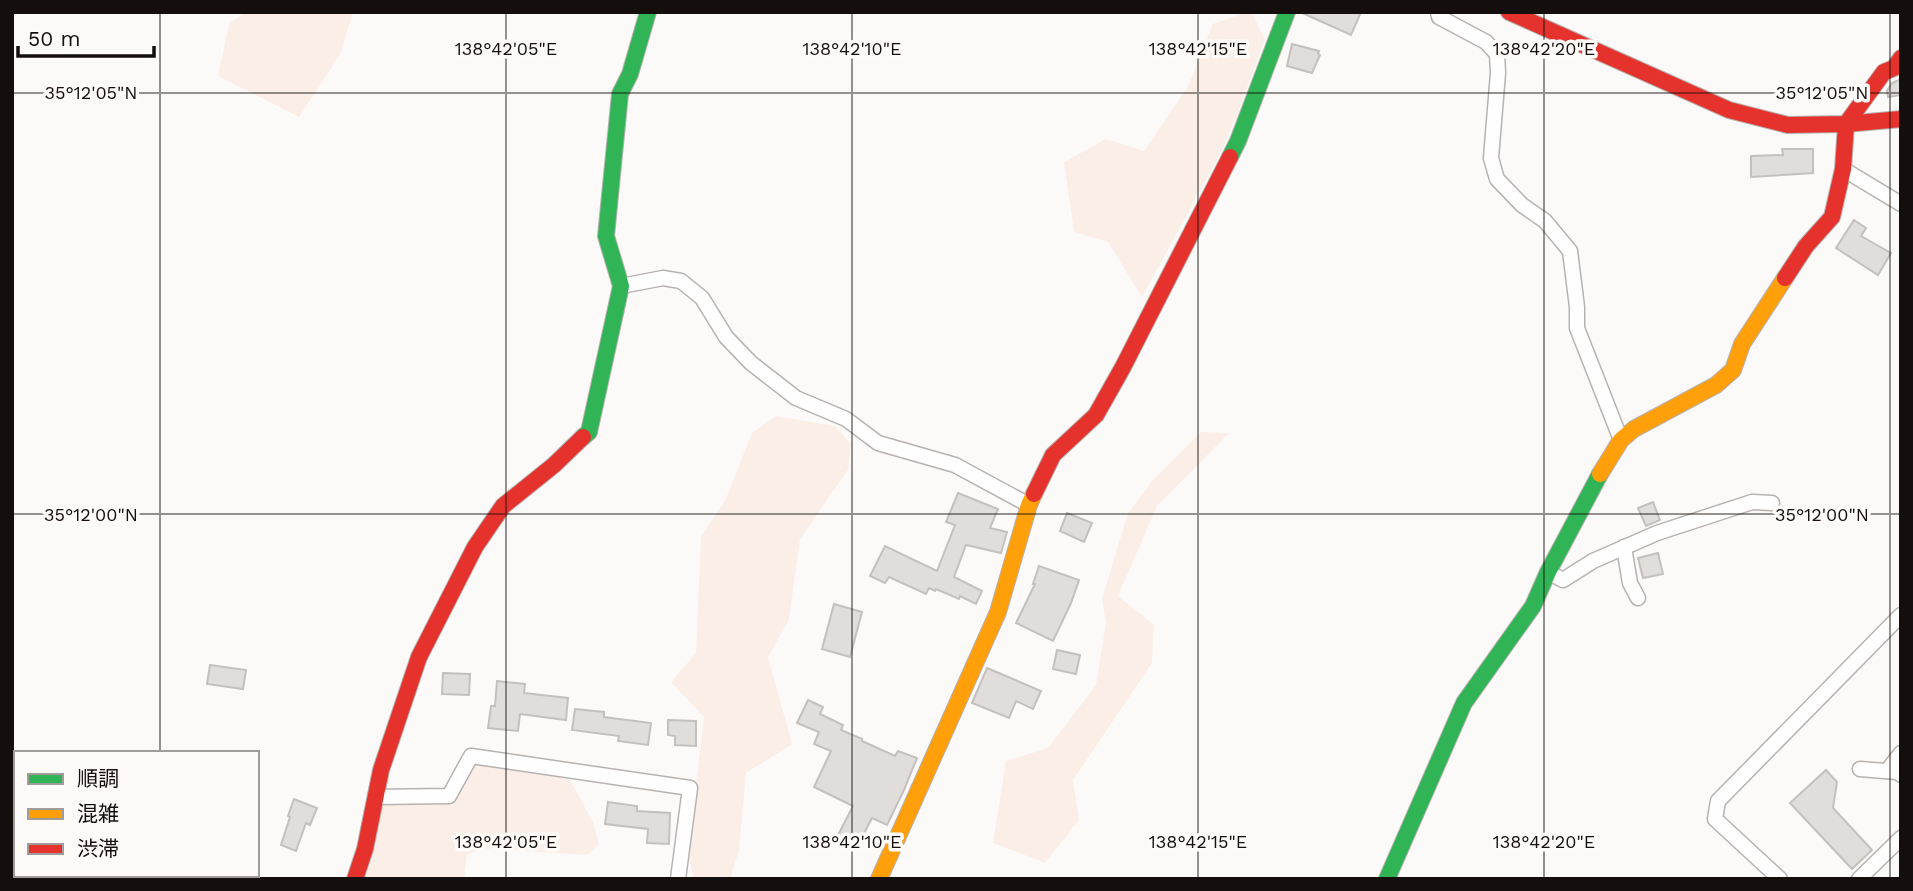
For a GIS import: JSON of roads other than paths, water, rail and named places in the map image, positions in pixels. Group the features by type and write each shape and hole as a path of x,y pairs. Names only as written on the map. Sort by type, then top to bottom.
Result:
{"street":[{"path":"355,879 365,849 381,770 419,657 475,547 503,506 554,465 589,432 621,286 606,236 620,94 630,74 648,12"},
{"path":"880,879 998,612 1029,505 1053,455 1096,415 1123,367 1238,141 1287,12"},
{"path":"1438,12 1439,17 1486,42 1497,54 1491,158 1497,179 1522,205 1545,221 1570,251 1577,328 1621,440"},
{"path":"1509,12 1729,110 1787,125 1846,124 1901,119"},
{"path":"1387,879 1464,703 1533,606 1548,572 1621,440 1634,429 1716,385 1734,370 1742,344 1806,246 1832,217 1843,169 1846,124 1884,72 1894,68 1901,58"},
{"path":"1843,169 1901,204"},
{"path":"621,286 663,278 681,281 702,298 726,337 751,363 796,398 846,419 878,443 955,465 1029,505"},
{"path":"1548,572 1563,580 1593,561 1657,533 1752,502 1772,503"},
{"path":"1624,547 1630,583 1638,598"},
{"path":"1780,879 1714,819 1718,801 1901,615"},
{"path":"1860,769 1894,773 1901,753"},
{"path":"376,797 449,796 471,756 690,788 678,879"},
{"path":"1859,879 1899,843"}]}
